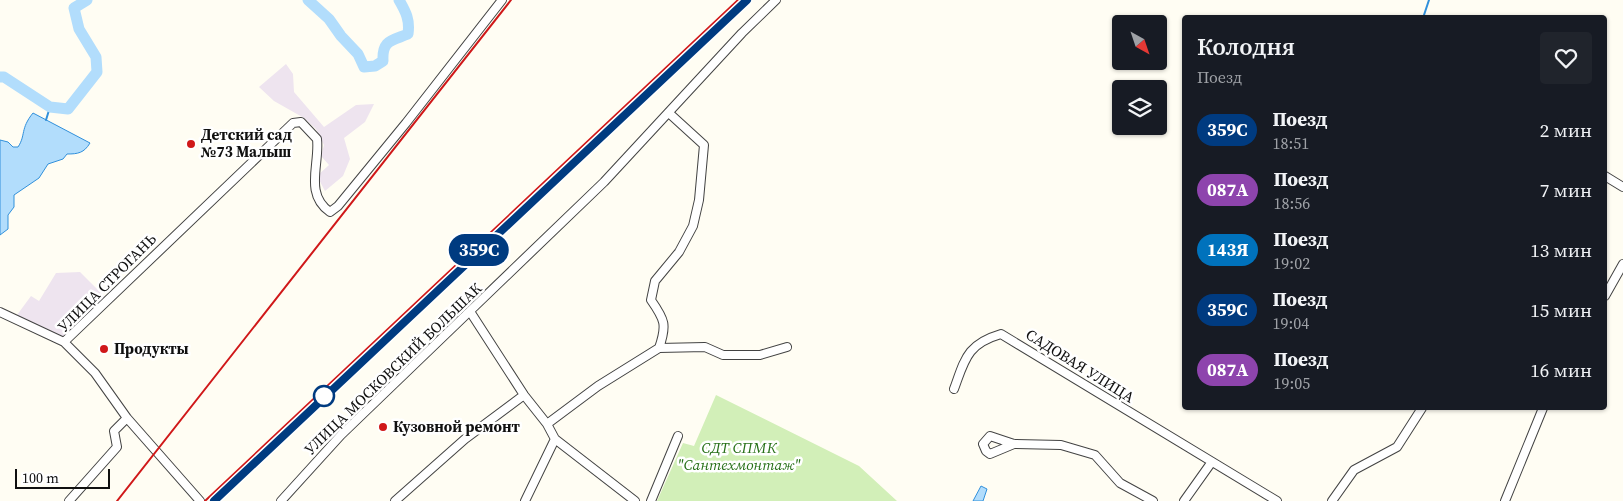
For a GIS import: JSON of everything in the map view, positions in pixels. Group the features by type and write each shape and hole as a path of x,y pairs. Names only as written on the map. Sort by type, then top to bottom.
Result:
{"street":[{"name":"УЛИЦА СТРОГАНЬ","path":"200,501 127,418 95,373 64,342 293,123 301,122 317,139 313,176 322,207 330,212 349,194 502,0"},
{"name":"УЛИЦА МОСКОВСКИЙ БОЛЬШАК","path":"281,501 341,435 471,313 604,182 670,114 742,32 776,0"},
{"path":"660,348 666,330 662,316 651,300 655,281 680,252 693,226 699,200 704,145 670,114"},
{"path":"1607,177 1623,187"},
{"path":"1607,292 1623,264"},
{"path":"0,312 64,342"},
{"path":"471,313 555,439 635,501"},
{"name":"САДОВАЯ УЛИЦА","path":"954,389 966,354 983,339 1000,334 1277,501"},
{"path":"546,424 598,386 660,348 705,347 723,355 760,355 787,347"},
{"path":"394,501 465,439 524,395"},
{"path":"1332,501 1354,470 1397,447 1421,410"},
{"path":"1505,501 1542,410"},
{"path":"69,501 117,447 114,431 127,418"},
{"path":"651,501 678,436"},
{"path":"526,501 555,439"},
{"path":"1014,444 1061,445 1096,455 1120,482 1153,501"},
{"path":"1184,501 1212,463"}],"shaded area":[{"path":"286,64 293,74 294,92 324,127 356,105 374,104 365,122 344,138 350,159 343,176 325,191 317,176 329,165 321,156 324,145 316,129 304,118 274,101 259,87"},
{"path":"80,272 106,298 63,339 17,315 31,296 39,301 56,273"}],"green space":[{"name":"СДТ СПМК \"Сантехмонтаж\"","path":"716,395 859,466 897,501 657,501 683,443 694,446"}],"water":[{"path":"33,113 90,143 80,152 67,154 63,159 48,164 39,178 14,195 14,207 8,215 8,229 0,235 0,140 8,142 13,147 18,147 26,123"},
{"path":"981,486 987,489 983,501 973,501"}],"waterway":[{"path":"0,77 4,77 50,107 68,109 97,72 96,57 79,29 74,8 87,0"},
{"path":"308,0 329,19 341,36 358,54 364,67 375,66 383,61 386,45 392,40 408,34 407,16 399,0"},
{"path":"1424,15 1429,0"},
{"path":"46,120 50,107"}],"railway":[{"path":"117,501 511,0"},
{"path":"205,501 738,0"}],"train":[{"name":"359С","path":"214,501 457,270 747,0"}],"place":[{"name":"Детский сад №73 Малыш","path":"191,144"},
{"name":"Продукты","path":"104,349"},
{"name":"Кузовной ремонт","path":"383,427"}]}
